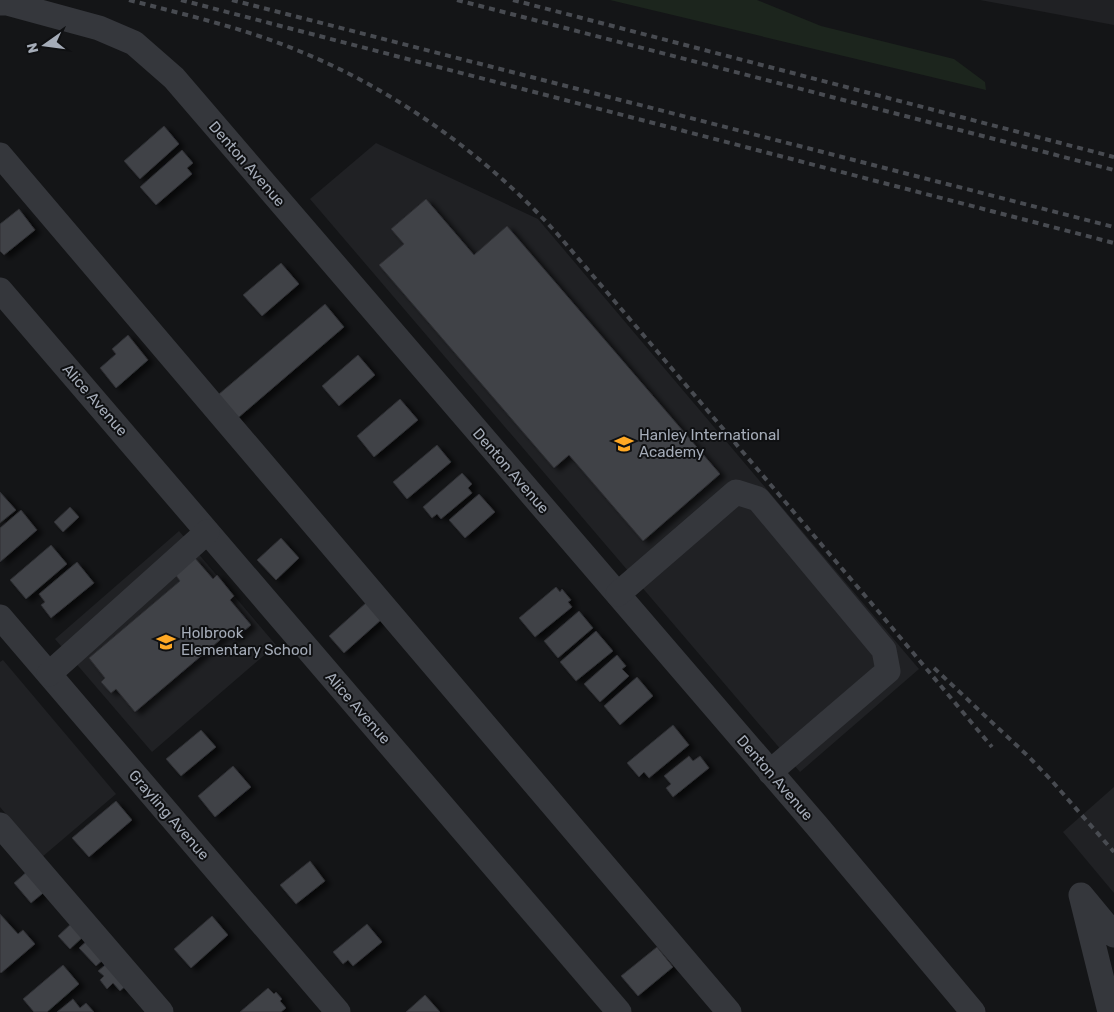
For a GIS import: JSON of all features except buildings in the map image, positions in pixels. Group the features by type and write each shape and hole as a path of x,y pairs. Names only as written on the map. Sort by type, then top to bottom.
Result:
{"street":[{"name":"Denton Avenue","path":"0,3 7,3 99,28 134,44 174,78 618,594 973,1012"},
{"path":"0,155 729,1012"},
{"name":"Alice Avenue","path":"0,290 619,1012"},
{"path":"618,594 736,492 758,499 884,650 888,671 770,772"},
{"path":"48,674 207,532"},
{"name":"Grayling Avenue","path":"0,617 338,1012"},
{"path":"0,825 161,1012"},
{"path":"1110,1012 1081,896 1114,935"}],"shaded area":[{"path":"610,0 757,0 821,26 954,59 985,82 986,90"},
{"path":"980,0 1114,0 1114,25 1018,7"},
{"name":"Hanley International Academy","path":"376,143 538,219 919,669 800,772 310,199"},
{"name":"Holbrook Elementary School","path":"179,531 276,645 152,752 55,639"},
{"path":"3,660 116,794 42,857 0,807 0,662"},
{"path":"1114,787 1114,893 1063,832"}],"railway":[{"path":"129,0 257,35 335,67 406,106 473,154 533,208 560,237 992,747"},
{"path":"181,0 1114,243"},
{"path":"232,0 1114,227"},
{"path":"457,0 1114,170"},
{"path":"513,0 1114,157"},
{"path":"934,668 1029,757 1114,852"}],"place":[{"name":"Hanley International Academy","path":"624,444"},
{"name":"Holbrook Elementary School","path":"166,642"}]}
